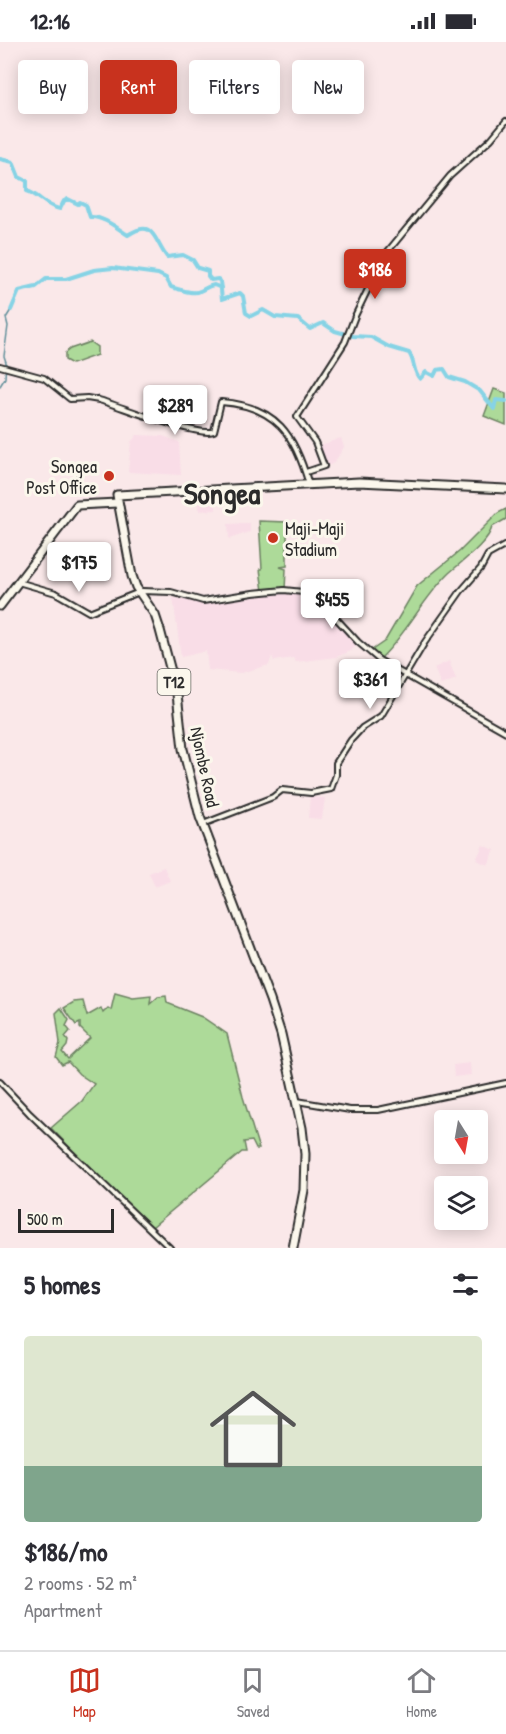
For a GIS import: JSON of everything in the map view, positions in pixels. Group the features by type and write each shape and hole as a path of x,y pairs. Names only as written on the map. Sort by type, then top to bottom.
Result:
{"highway":[{"path":"1,602 77,505 117,503 118,495 365,482 506,489"},
{"name":"Njombe Road","path":"117,503 128,562 134,581 155,615 168,655 179,702 183,749 203,824 281,1034 303,1136 306,1173 293,1248"}],"street":[{"path":"306,472 325,467 315,441 297,417 345,342 384,256 450,176 491,140 506,121"},
{"path":"3,367 44,378 70,399 99,400 186,428 208,432 214,431 221,402 249,408 285,428 297,448 310,485"},
{"path":"203,824 271,798 282,790 311,793 331,789 336,776 335,765 359,730 381,716 430,634 488,555 506,545"},
{"path":"18,582 56,593 89,612 140,591 160,591 203,601 284,590 303,592 322,603 369,652 506,732"},
{"path":"0,1082 30,1114 170,1248"},
{"path":"296,1101 368,1111 506,1083"}],"shaded area":[{"path":"137,435 163,436 179,442 181,475 128,472 131,442"},
{"path":"341,438 344,447 334,463 325,467 318,446"},
{"path":"215,492 216,510 199,511 197,494"},
{"path":"250,523 250,532 229,539 228,524"},
{"path":"287,591 311,596 329,611 358,643 351,651 336,657 296,662 293,658 274,661 272,656 269,665 241,673 208,670 206,651 181,657 173,598 204,603"},
{"path":"449,661 456,679 441,685 434,668"},
{"path":"310,797 325,798 322,819 308,818"},
{"path":"483,845 495,850 488,865 476,860"},
{"path":"164,867 170,881 155,887 149,873"},
{"path":"470,1063 471,1075 454,1077 453,1065"}],"green space":[{"path":"90,342 97,347 97,355 72,364 65,360 65,353 70,349"},
{"path":"494,389 506,393 506,425 484,416"},
{"path":"506,509 506,519 492,527 480,546 439,584 399,638 381,658 372,650 385,641 417,586 460,551 498,513"},
{"name":"Maji-Maji Stadium","path":"259,521 287,522 287,566 280,567 286,569 285,590 263,591"},
{"path":"115,993 133,998 151,996 150,1004 158,997 166,996 167,1003 202,1017 227,1034 259,1149 256,1149 252,1141 244,1142 246,1152 242,1152 152,1227 51,1128 82,1101 94,1084 79,1074 68,1062 62,1065 56,1057 60,1043 56,1013 61,1008 69,1020 66,1026 70,1031 65,1037 68,1041 67,1046 62,1052 68,1059 90,1038 80,1028 80,1023 76,1025 64,1008 74,1002 83,1001 87,1016 101,1008 103,1013 108,1008 111,1010"}],"waterway":[{"path":"0,159 13,162 19,177 27,181 27,191 51,206 60,209 64,201 68,199 86,205 90,217 105,220 128,235 137,230 148,230 167,257 183,255 193,260 198,268 208,271 211,280 218,279 222,299 240,293 243,296 246,313 251,316 263,310 275,317 298,319 310,329 323,323 335,331 353,336 371,337 389,347 409,353 420,379 426,372 434,376 437,370 444,369 449,377 465,382 480,391 494,409 496,400 506,401"},
{"path":"11,310 19,291 36,287 46,279 66,279 94,270 113,268 158,274 166,278 171,287 186,291 197,292 214,285 221,288"},
{"path":"0,386 5,378 4,356 8,326 6,318 11,310"}],"place":[{"name":"Songea Post Office","path":"109,476"},
{"name":"Maji-Maji Stadium","path":"273,538"}],"district":[{"name":"Songea","path":"222,493"}]}
